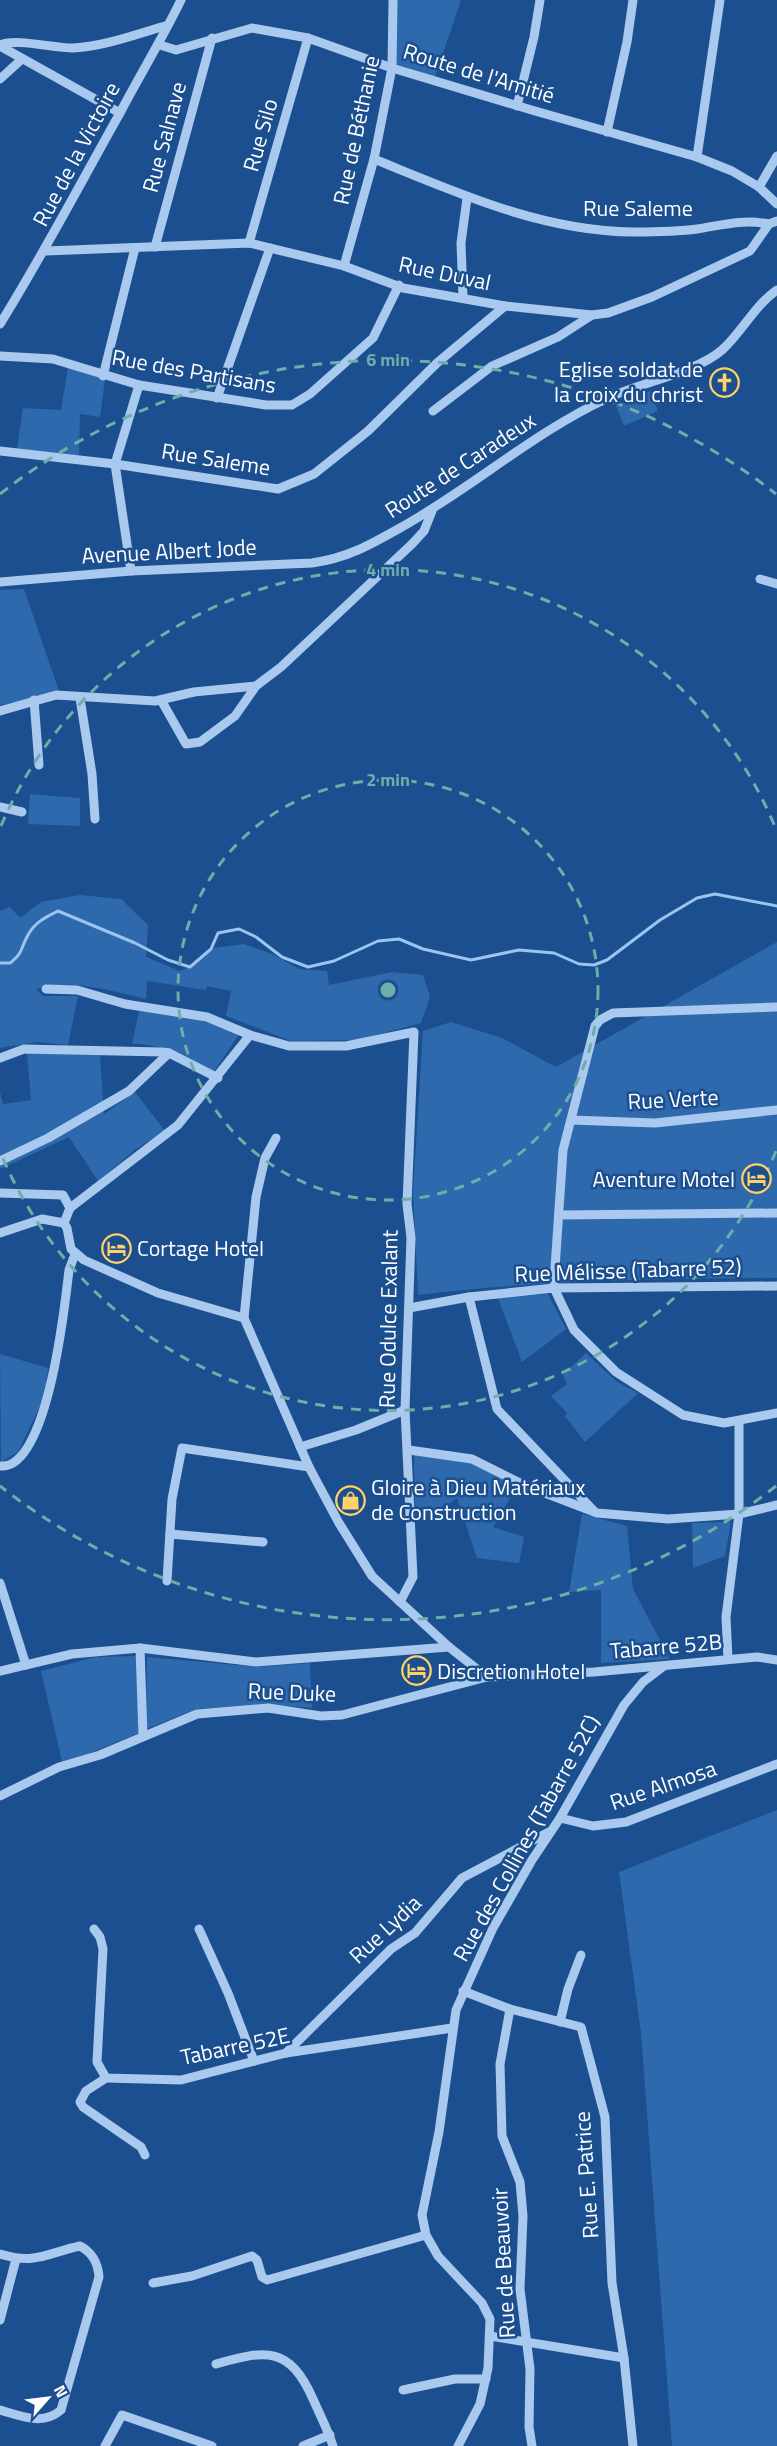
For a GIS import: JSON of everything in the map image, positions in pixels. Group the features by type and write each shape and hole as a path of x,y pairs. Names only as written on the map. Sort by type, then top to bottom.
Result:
{"street":[{"name":"Rue de la Victoire","path":"0,324 46,251 120,112 160,45 181,0"},
{"name":"Rue de Béthanie","path":"344,266 374,159 392,68 393,0"},
{"path":"517,106 534,37 540,0"},
{"path":"606,132 627,42 633,0"},
{"path":"697,157 720,0"},
{"path":"0,45 11,40 37,46 95,46 168,25"},
{"name":"Route de l'Amitié","path":"160,45 176,50 252,28 308,38 392,68 697,157 732,171 759,188 777,204"},
{"name":"Rue Salnave","path":"155,247 212,38"},
{"name":"Rue Silo","path":"249,243 308,38"},
{"path":"0,45 120,112"},
{"path":"0,80 22,59"},
{"path":"759,188 777,156"},
{"name":"Rue Saleme","path":"374,159 467,198 572,227 633,232 696,229 729,222 773,222"},
{"path":"463,298 461,243 467,198"},
{"name":"Rue Duval","path":"46,251 249,243 344,266 399,285 505,306 592,315 608,313 652,297 750,251 773,222"},
{"path":"103,376 135,248"},
{"path":"217,398 270,248"},
{"name":"Rue des Partisans","path":"0,356 53,359 103,376 139,385 266,405 292,405 310,394 374,338 399,285"},
{"name":"Route de Caradeux","path":"340,559 432,511 500,462 584,410 609,397 699,363 722,351 756,308 777,290"},
{"name":"Rue Saleme","path":"0,451 115,464 278,489 314,474 368,431 437,363 505,306"},
{"path":"433,411 492,366 558,337 592,315"},
{"path":"131,570 115,464 139,385"},
{"path":"161,700 186,744 191,745 200,741 235,716 256,686 289,660 412,544 424,531 432,511"},
{"name":"Avenue Albert Jode","path":"0,582 131,570 289,565 340,559"},
{"path":"760,579 777,584"},
{"path":"0,711 56,695 80,698 161,700 194,692 256,686"},
{"path":"80,698 92,774 95,819"},
{"path":"33,700 39,765"},
{"path":"0,807 22,812"},
{"path":"0,1466 6,1467 23,1456 49,1398 69,1270 75,1254 64,1223 70,1208 171,1131 218,1078 250,1035 207,1017 125,1004 77,990 46,989"},
{"path":"777,1007 607,1015 595,1026 563,1150 554,1288 574,1330 616,1372 682,1415 724,1424 777,1413"},
{"name":"Rue Odulce Exalant","path":"250,1035 290,1046 346,1046 414,1032 408,1204 411,1238 405,1410 409,1450 413,1577 400,1602"},
{"path":"0,1058 24,1049 169,1053 218,1078"},
{"path":"0,1161 48,1138 129,1091 169,1053"},
{"name":"Rue Verte","path":"571,1120 655,1123 777,1110"},
{"path":"244,1318 256,1197 265,1158 276,1138"},
{"path":"0,1193 63,1195 70,1208"},
{"path":"559,1215 777,1213"},
{"path":"0,1233 42,1219 64,1223"},
{"path":"75,1254 158,1293 244,1318 251,1328 309,1467 339,1523 372,1576 449,1647 487,1677"},
{"name":"Rue Mélisse (Tabarre 52)","path":"409,1308 469,1297 554,1288 777,1286"},
{"path":"469,1297 497,1408 597,1513"},
{"path":"300,1447 356,1430 405,1410"},
{"path":"728,1659 726,1617 739,1514 739,1422"},
{"path":"167,1581 172,1499 182,1448 309,1467"},
{"path":"409,1450 472,1459 524,1485 597,1513 668,1519 739,1514 777,1506"},
{"path":"170,1534 263,1542"},
{"path":"0,1583 13,1631 26,1665"},
{"path":"423,1649 428,1638 426,1626"},
{"path":"0,1671 72,1654 140,1648 256,1662 449,1647"},
{"path":"140,1648 143,1736"},
{"name":"Tabarre 52B","path":"487,1677 664,1666 728,1659 777,1660"},
{"name":"Rue des Collines (Tabarre 52C)","path":"458,2446 480,2404 486,2379 490,2319 482,2303 438,2256 426,2235 422,2215 439,2132 450,2063 452,2028 463,1991 493,1928 560,1818 624,1704 644,1682 664,1666"},
{"name":"Rue Duke","path":"0,1796 59,1767 100,1755 197,1714 268,1708 321,1716 342,1715 487,1677"},
{"name":"Rue Almosa","path":"560,1818 593,1826 626,1822 777,1764"},
{"name":"Rue Lydia","path":"286,2053 392,1949 415,1933 462,1878 551,1831"},
{"path":"93,1929 100,1936 103,1949 97,2062 106,2078 86,2091 80,2102 83,2107 141,2147 145,2155"},
{"path":"199,1929 228,1993 254,2061"},
{"path":"560,2022 568,1989 581,1955"},
{"name":"Rue E. Patrice","path":"463,1991 510,2009 581,2027 605,2117 612,2283 624,2358 633,2446"},
{"name":"Rue de Beauvoir","path":"510,2009 500,2064 502,2136 520,2182 523,2216 520,2289 530,2369 531,2446"},
{"name":"Tabarre 52E","path":"106,2078 181,2080 286,2053 452,2028"},
{"path":"153,2283 192,2276 252,2256 257,2260 262,2277 267,2280 426,2235"},
{"path":"0,2254 16,2259 33,2260 80,2246 89,2251 95,2260 99,2277 61,2409 52,2418 39,2419 0,2410"},
{"path":"0,2320 16,2259"},
{"path":"490,2336 624,2358"},
{"path":"216,2364 256,2354 269,2355 291,2364 302,2375 333,2446"},
{"path":"403,2390 455,2379 486,2379"},
{"path":"105,2446 122,2415 212,2446"},
{"path":"303,2446 330,2435"}],"shaded area":[{"path":"397,0 461,0 435,77 394,63"},
{"path":"68,367 105,379 100,417 80,414 79,456 17,449 23,408 61,410"},
{"path":"650,391 658,411 624,426 616,406"},
{"path":"24,589 60,694 0,705 0,590"},
{"path":"30,794 80,798 80,826 28,824"},
{"path":"80,895 121,899 148,925 146,957 180,971 196,964 213,948 244,944 272,954 299,969 327,971 329,985 392,972 423,975 430,997 421,1023 357,1040 291,1041 226,1016 231,991 207,986 206,990 147,981 146,999 77,985 50,986 36,989 43,996 78,996 68,1045 37,1042 0,1048 0,911 10,907 20,918 41,902"},
{"path":"777,942 777,1278 552,1283 418,1295 413,1192 423,1031 451,1022 502,1038 556,1067"},
{"path":"139,1011 197,1019 240,1033 213,1073 165,1049 132,1044"},
{"path":"27,1054 100,1055 104,1114 135,1092 165,1131 136,1149 98,1181 69,1137 0,1169 0,1092 3,1104 31,1100"},
{"path":"548,1294 566,1329 522,1362 498,1298"},
{"path":"586,1353 617,1382 638,1393 585,1442 565,1416 567,1413 551,1396 567,1384 563,1375"},
{"path":"0,1354 48,1368 45,1396 18,1452 1,1462"},
{"path":"414,1454 469,1462 518,1485 493,1527 524,1537 519,1563 477,1558 457,1498 432,1516 415,1520"},
{"path":"582,1514 627,1526 633,1589 670,1659 601,1663 601,1590 569,1592"},
{"path":"731,1522 725,1556 693,1568 692,1523"},
{"path":"136,1656 139,1733 83,1756 62,1761 41,1671 96,1657"},
{"path":"147,1657 258,1667 310,1663 312,1708 269,1705 196,1709 146,1729"},
{"path":"777,1810 777,2446 672,2446 641,2033 619,1872"}],"waterway":[{"path":"0,963 10,963 20,953 28,935 37,923 58,911 135,943 168,960 190,967 211,949 218,933 239,929 256,937 282,957 308,967 334,961 378,941 399,939 423,949 471,960 519,950 554,953 579,964 594,965 607,960 660,920 697,898 715,894 777,906"}],"place":[{"name":"Eglise soldat de la croix du christ","path":"724,382"},
{"name":"Aventure Motel","path":"756,1179"},
{"name":"Cortage Hotel","path":"116,1248"},
{"name":"Gloire à Dieu Matériaux de Construction","path":"350,1500"},
{"name":"Discretion Hotel","path":"416,1671"}]}
